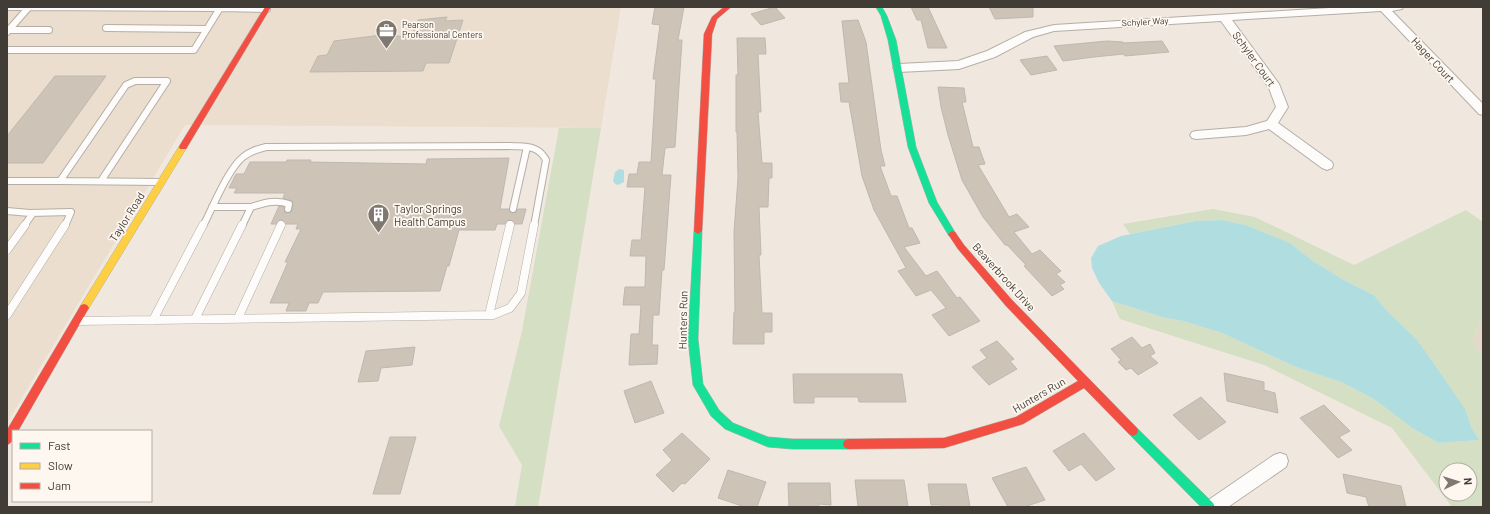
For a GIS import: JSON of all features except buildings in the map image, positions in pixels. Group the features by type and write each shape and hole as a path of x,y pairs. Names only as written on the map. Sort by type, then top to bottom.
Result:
{"street":[{"name":"Hunters Run","path":"728,7 717,13 710,23 708,34 693,339 698,385 715,413 728,426 768,442 792,444 944,443 1019,421 1085,382"},
{"name":"Beaverbrook Drive","path":"879,7 884,16 892,40 899,68 912,147 933,203 961,247 1009,303 1209,507"},
{"name":"Schyler Way","path":"899,68 959,65 991,54 1029,34 1054,28 1398,7"},
{"name":"Taylor Road","path":"13,430 46,376 76,321 163,182 267,8"},
{"name":"Hager Court","path":"1384,8 1483,111"},
{"name":"Schyler Court","path":"1224,17 1275,87 1282,107 1271,124"},
{"path":"1196,135 1246,131 1271,124 1327,165"},
{"path":"1213,507 1280,461"}],"lane":[{"path":"8,31 29,7"},
{"path":"7,8 267,8"},
{"path":"7,50 194,50 220,8"},
{"path":"106,28 207,29"},
{"path":"8,31 49,30"},
{"path":"60,181 126,85 135,81 167,81 101,181"},
{"path":"76,321 153,320 238,318 489,315 510,308 521,293 546,160 542,152 527,147 266,147 250,151 239,159 153,320"},
{"path":"513,209 527,147"},
{"path":"7,181 163,182"},
{"path":"212,207 251,207 268,201 286,202 289,204 288,209"},
{"path":"195,319 251,207"},
{"path":"7,211 33,213 71,212 65,225 7,315"},
{"path":"7,250 33,213"},
{"path":"238,318 281,224"},
{"path":"489,315 510,224"}],"shaded area":[{"path":"7,7 621,7 601,128 185,125 7,423"},
{"path":"1483,315 1483,359 1473,341"}],"green space":[{"path":"559,128 601,128 538,507 515,507 522,465 499,426 522,331"},
{"path":"1213,209 1255,217 1354,265 1466,210 1483,222 1483,315 1473,341 1483,359 1483,507 1452,507 1448,502 1478,502 1478,462 1438,462 1438,489 1392,428 1264,365 1120,319 1112,301 1162,317 1183,321 1222,333 1296,367 1341,382 1374,399 1412,428 1439,443 1478,440 1447,383 1430,358 1374,295 1344,280 1313,261 1290,243 1246,225 1222,220 1195,221 1130,234 1123,224"}],"water":[{"path":"619,169 624,170 624,182 618,185 613,181 615,172"},
{"path":"1222,220 1246,225 1290,243 1313,261 1344,280 1374,295 1388,312 1417,340 1465,409 1471,427 1479,440 1439,443 1412,428 1374,399 1341,382 1296,367 1222,333 1183,321 1162,317 1112,301 1099,283 1092,268 1091,258 1098,246 1121,236 1195,221"}],"traffic: fast":[{"path":"879,7 884,16 892,40 912,147 933,203 952,234"},
{"path":"698,231 693,339 698,385 715,413 729,426 768,442 792,444 848,444"},
{"path":"1133,431 1209,507"}],"traffic: slow":[{"path":"84,308 183,147"}],"traffic: jam":[{"path":"183,147 268,7"},
{"path":"698,231 708,34 714,18 728,7"},
{"path":"952,234 961,247 1009,303 1133,431"},
{"path":"13,430 84,308"},
{"path":"848,444 944,443 1019,421 1085,382"},
{"path":"7,440 12,431"}],"place":[{"name":"Pearson Professional Centers","path":"387,50"},
{"name":"Taylor Springs Health Campus","path":"378,234"}]}
